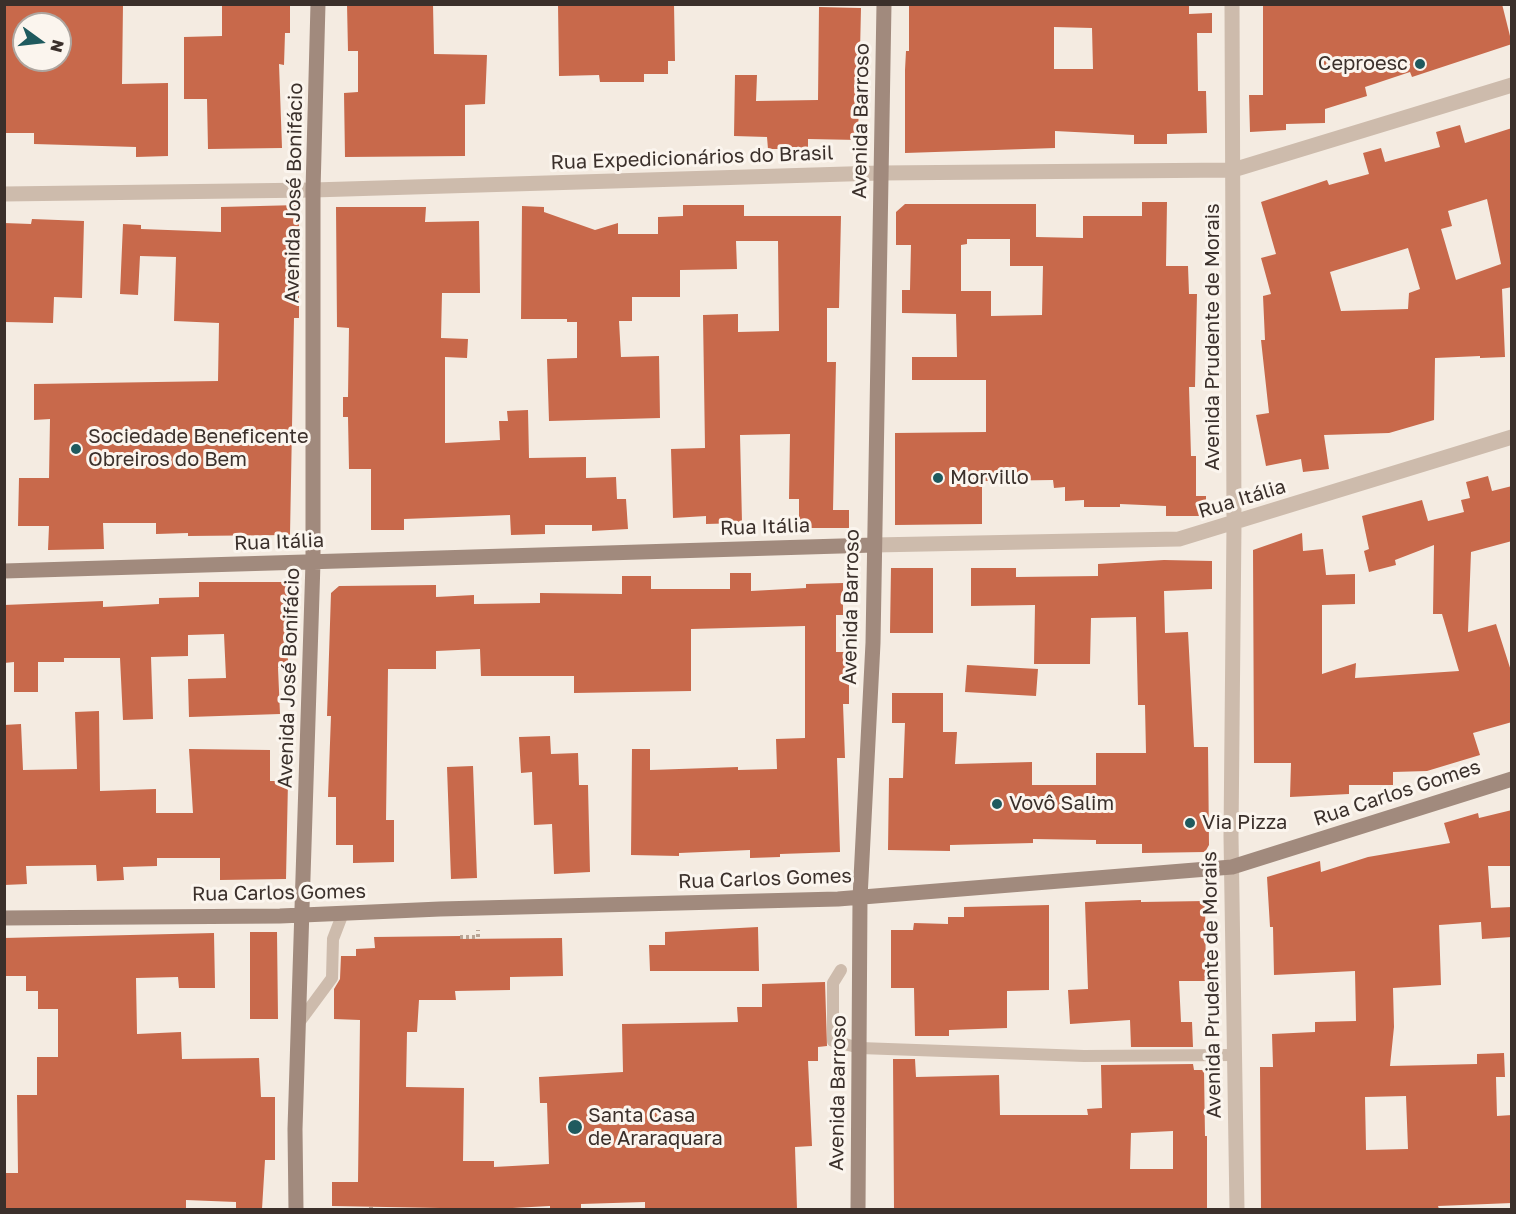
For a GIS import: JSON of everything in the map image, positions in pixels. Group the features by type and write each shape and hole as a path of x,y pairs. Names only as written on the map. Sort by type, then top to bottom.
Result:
{"street":[{"name":"Avenida José Bonifácio","path":"296,1209 298,1024 313,562 313,190 318,4"},
{"name":"Avenida Barroso","path":"858,1209 860,898 873,643 884,4"},
{"name":"Avenida Prudente de Morais","path":"1232,4 1234,524 1232,867 1236,1209"},
{"name":"Rua Expedicionários do Brasil","path":"4,194 313,190 880,173 1233,170 1512,85"},
{"name":"Rua Itália","path":"4,571 874,544 1179,539 1512,437"},
{"name":"Rua Carlos Gomes","path":"4,918 301,915 860,898 1232,867 1512,779"}],"lane":[{"path":"298,1024 332,978 333,939 343,914"},
{"path":"841,970 832,983 833,1041 860,1048 1084,1056 1234,1055"}],"path":[{"path":"460,937 478,937 478,930"}],"building":[{"path":"4,4 123,4 122,84 168,83 168,156 136,157 136,147 34,144 34,133 4,133"},
{"path":"222,4 290,4 290,33 285,33 284,65 279,64 282,148 208,149 207,99 184,99 184,37 222,36"},
{"path":"347,4 433,4 434,54 487,55 485,104 465,105 465,156 345,157 344,93 358,92 358,51 348,51"},
{"path":"558,4 674,4 675,61 668,61 668,74 644,74 644,82 600,82 599,75 559,76"},
{"path":"909,4 1189,5 1189,14 1212,13 1212,33 1197,33 1198,91 1206,91 1207,133 1167,134 1167,144 1134,144 1134,135 1055,131 1055,148 905,153 905,70 906,51 909,51","holes":["1054,27 1092,28 1093,69 1054,69"]},
{"path":"1263,4 1502,4 1512,44 1412,77 1410,72 1365,87 1367,96 1325,109 1325,123 1286,124 1286,130 1250,132 1249,95 1263,95"},
{"path":"819,7 861,8 858,140 808,139 808,149 768,149 767,137 734,136 735,75 757,75 756,101 818,100"},
{"path":"1460,125 1465,143 1512,128 1512,287 1502,289 1505,357 1435,358 1434,420 1389,433 1324,435 1329,469 1303,472 1301,459 1266,466 1256,415 1269,413 1261,340 1265,340 1263,296 1271,294 1261,258 1276,254 1261,202 1327,180 1329,185 1369,174 1363,153 1381,148 1385,162 1440,147 1436,132","holes":["1487,199 1501,264 1456,280 1441,229 1452,226 1448,211","1408,248 1420,289 1409,293 1408,309 1341,311 1330,272"]},
{"path":"1142,202 1167,202 1166,266 1188,266 1189,294 1197,294 1195,387 1189,387 1191,456 1196,456 1196,496 1206,496 1206,516 1166,516 1166,506 1120,504 1120,507 1084,507 1084,500 1065,501 1065,487 1054,488 1053,480 982,481 982,524 895,525 895,433 986,432 986,380 912,380 912,357 957,357 956,314 902,313 902,290 910,290 911,245 896,245 896,212 905,204 1036,204 1036,237 1083,238 1083,216 1142,216","holes":["967,239 1010,239 1010,266 1043,266 1042,315 991,316 991,291 961,291 961,245 967,244"]},
{"path":"299,205 299,318 294,318 290,535 156,534 156,523 103,523 104,549 48,550 49,526 18,526 19,478 49,478 50,419 34,420 34,384 218,381 219,323 174,321 176,257 140,256 138,295 120,294 123,224 141,225 141,229 221,232 221,207"},
{"path":"683,205 744,205 744,216 841,216 839,308 827,308 827,362 836,362 833,510 849,510 849,528 799,528 799,499 789,499 790,434 740,435 742,523 706,524 706,516 673,518 671,449 705,448 703,315 738,314 738,332 779,331 778,241 736,241 737,269 680,270 680,297 632,297 632,321 619,321 621,357 659,356 660,418 549,421 547,359 577,358 577,322 567,322 567,319 521,319 522,206 544,207 544,212 595,230 618,223 618,234 658,234 658,217 683,216"},
{"path":"336,207 426,207 425,222 479,221 480,293 442,293 441,338 468,339 467,358 445,357 445,443 500,440 499,421 508,421 507,411 528,410 529,458 586,457 586,478 616,477 617,499 626,499 628,529 592,531 592,525 545,525 545,534 511,535 510,515 404,519 404,530 371,530 371,469 349,469 348,417 343,417 343,397 348,397 349,328 337,327"},
{"path":"32,219 84,221 82,298 54,297 53,323 4,322 4,223 31,224"},
{"path":"1488,476 1492,491 1512,486 1512,541 1471,552 1468,632 1496,624 1512,674 1512,722 1473,733 1480,755 1427,771 1393,772 1393,785 1349,785 1349,794 1290,797 1291,763 1254,763 1253,550 1302,533 1303,551 1323,549 1326,575 1355,574 1355,604 1322,605 1322,674 1356,663 1355,678 1459,671 1442,614 1433,614 1434,545 1395,560 1396,565 1369,572 1364,551 1369,549 1362,516 1422,500 1428,521 1464,512 1461,500 1470,498 1466,482"},
{"path":"1164,560 1212,561 1212,589 1164,591 1165,633 1188,632 1194,747 1208,747 1209,845 1205,852 1142,853 1142,844 1096,844 1096,840 1033,839 1033,843 950,845 950,851 888,850 889,778 903,778 905,723 892,723 892,693 943,693 943,732 957,732 955,764 1032,762 1032,785 1096,785 1096,753 1146,753 1145,705 1138,705 1136,617 1091,618 1090,664 1034,664 1035,605 971,606 971,568 1016,568 1016,577 1098,576 1098,564"},
{"path":"891,568 933,568 933,633 890,633"},
{"path":"730,573 751,573 751,591 806,588 806,584 843,583 843,615 836,615 836,652 849,652 849,704 843,704 845,758 837,758 840,852 780,854 780,857 750,858 750,850 679,853 679,856 631,855 632,749 650,749 650,770 738,767 738,770 777,769 776,739 805,738 805,626 691,629 691,691 574,693 574,676 481,676 480,649 436,651 436,669 388,669 386,820 394,820 394,862 353,863 353,845 336,845 336,797 328,797 331,716 327,716 331,593 339,586 436,585 436,597 474,595 474,604 540,603 540,593 622,594 622,576 651,576 651,589 730,589"},
{"path":"199,582 287,582 288,667 278,668 280,714 189,717 188,679 226,678 224,634 188,635 188,656 151,657 153,719 123,720 120,658 64,658 64,662 38,662 38,692 14,692 14,662 4,663 4,605 103,601 103,607 159,604 159,598 199,597"},
{"path":"967,665 1038,669 1036,696 965,692"},
{"path":"99,711 100,791 156,789 156,813 193,813 189,749 270,750 270,781 288,781 286,879 220,880 220,858 157,858 157,866 123,867 124,880 97,881 96,865 26,866 27,884 4,885 4,725 21,724 23,770 77,769 75,712"},
{"path":"550,736 551,754 578,753 579,785 588,785 590,872 554,874 552,824 534,825 532,772 521,773 519,737"},
{"path":"473,766 477,878 451,879 447,767"},
{"path":"1512,810 1512,866 1488,866 1491,908 1512,907 1512,937 1482,939 1481,922 1439,925 1441,985 1393,988 1394,1027 1390,1066 1477,1064 1477,1054 1504,1053 1505,1077 1496,1077 1497,1116 1512,1115 1512,1203 1438,1206 1439,1209 1261,1209 1260,1067 1273,1067 1272,1034 1315,1032 1315,1022 1356,1021 1355,971 1274,975 1273,927 1270,927 1267,877 1320,861 1321,872 1368,857 1450,843 1444,823 1478,813 1479,818","holes":["1406,1096 1408,1149 1366,1150 1365,1097"]},
{"path":"1141,900 1141,902 1205,901 1206,981 1179,981 1181,1022 1192,1022 1193,1047 1131,1047 1130,1020 1070,1024 1068,990 1088,989 1085,902"},
{"path":"1049,905 1049,990 1007,991 1007,1028 949,1030 949,1036 915,1036 914,988 891,988 891,930 913,930 914,923 948,924 948,917 964,917 964,907"},
{"path":"758,927 759,971 650,971 649,945 665,945 665,932"},
{"path":"250,932 277,932 278,1019 250,1019"},
{"path":"214,933 215,988 179,988 178,977 136,978 137,1034 181,1032 182,1059 259,1058 261,1097 275,1097 275,1160 265,1160 262,1209 236,1209 236,1202 186,1200 186,1209 4,1209 4,1173 18,1173 17,1095 37,1095 37,1057 58,1057 58,1009 38,1009 38,991 26,991 26,976 4,976 4,938"},
{"path":"460,936 460,939 562,938 563,976 510,977 510,990 455,991 456,1000 419,1000 417,1032 407,1032 406,1087 464,1088 463,1161 494,1161 494,1167 549,1164 547,1103 540,1103 539,1077 623,1072 622,1024 738,1022 737,1007 762,1007 762,984 825,982 827,1046 818,1047 818,1061 808,1061 812,1146 795,1147 797,1209 645,1209 645,1202 581,1204 581,1209 550,1209 550,1206 494,1209 332,1206 332,1182 358,1182 360,1020 334,1019 334,989 340,979 341,956 356,956 356,949 375,948 374,937"},
{"path":"893,1059 915,1059 916,1077 999,1075 1000,1115 1088,1115 1087,1109 1102,1108 1101,1065 1193,1064 1194,1070 1204,1070 1207,1209 894,1209","holes":["1173,1131 1173,1169 1130,1169 1131,1133"]}],"place":[{"name":"Ceproesc","path":"1420,64"},
{"name":"Sociedade Beneficente Obreiros do Bem","path":"76,449"},
{"name":"Morvillo","path":"938,478"},
{"name":"Vovô Salim","path":"997,804"},
{"name":"Via Pizza","path":"1190,823"},
{"name":"Santa Casa de Araraquara","path":"575,1127"}]}
